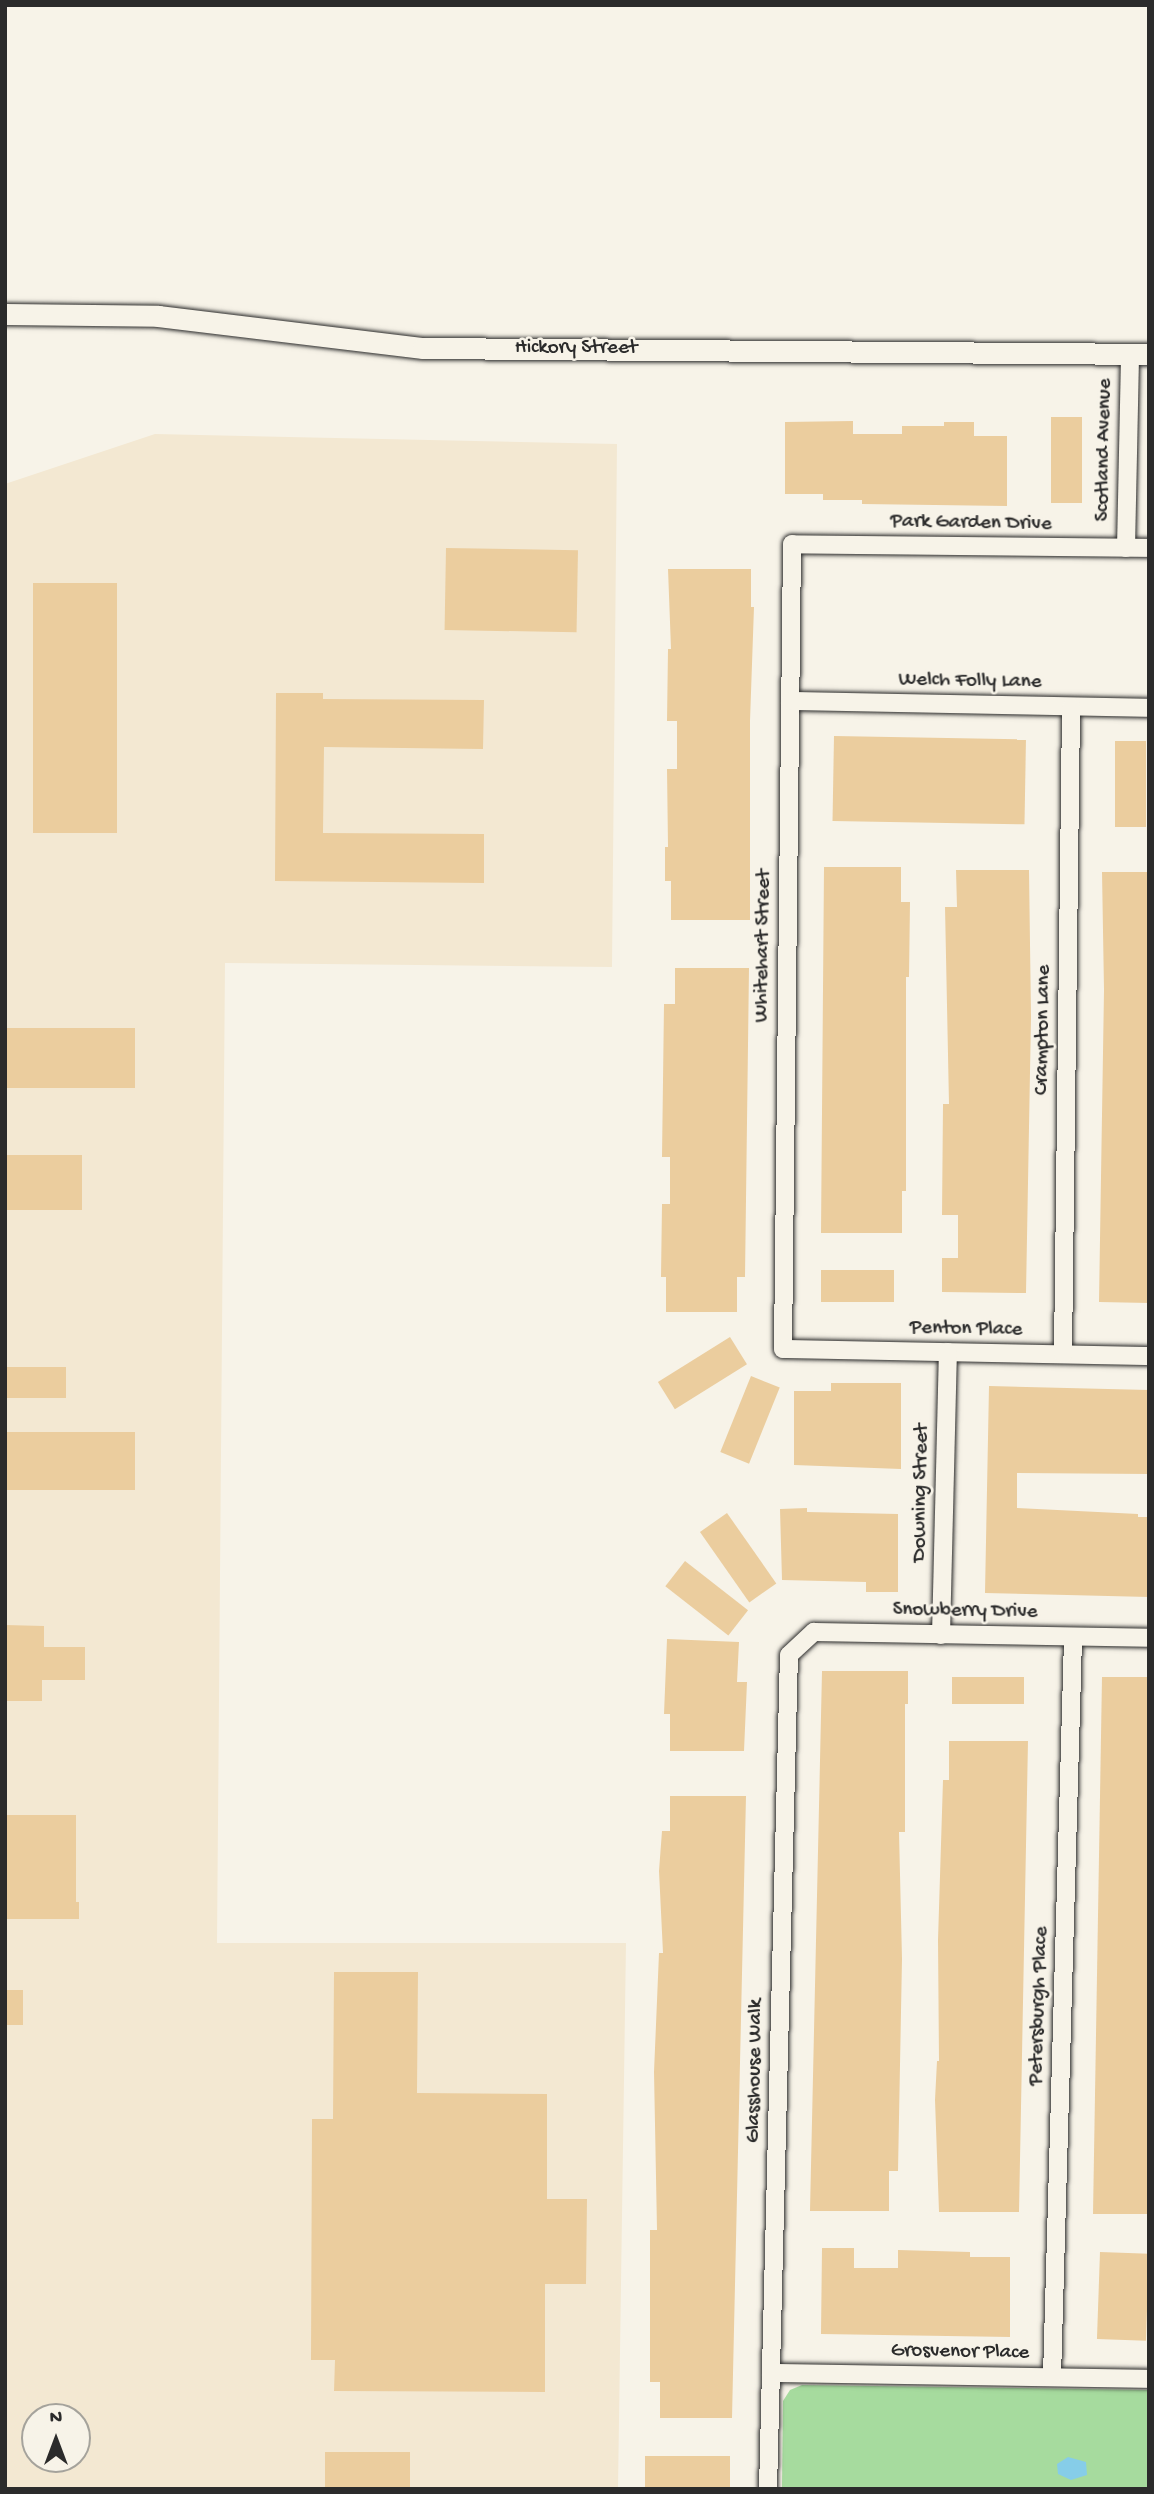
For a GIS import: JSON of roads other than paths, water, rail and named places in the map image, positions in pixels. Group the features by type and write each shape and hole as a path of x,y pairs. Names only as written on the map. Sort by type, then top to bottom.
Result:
{"street":[{"name":"Hickory Street","path":"5,314 158,316 423,348 1139,354"},
{"name":"Scotland Avenue","path":"1126,548 1139,354"},
{"name":"Park Garden Drive","path":"792,544 1149,548"},
{"name":"Whitehart Street","path":"783,1349 792,544"},
{"name":"Welch Folly Lane","path":"790,701 1149,708"},
{"name":"Crampton Lane","path":"1063,1354 1071,707"},
{"name":"Penton Place","path":"783,1349 1149,1356"},
{"name":"Downing Street","path":"942,1635 948,1352"},
{"name":"Snowberry Drive","path":"789,1655 814,1632 1149,1638"},
{"name":"Petersburgh Place","path":"1052,2377 1073,1637"},
{"name":"Glasshouse Walk","path":"768,2489 789,1655"},
{"name":"Grosvenor Place","path":"771,2373 1149,2379"}],"water":[{"path":"1068,2457 1086,2462 1087,2475 1071,2480 1058,2474 1057,2464"}]}
